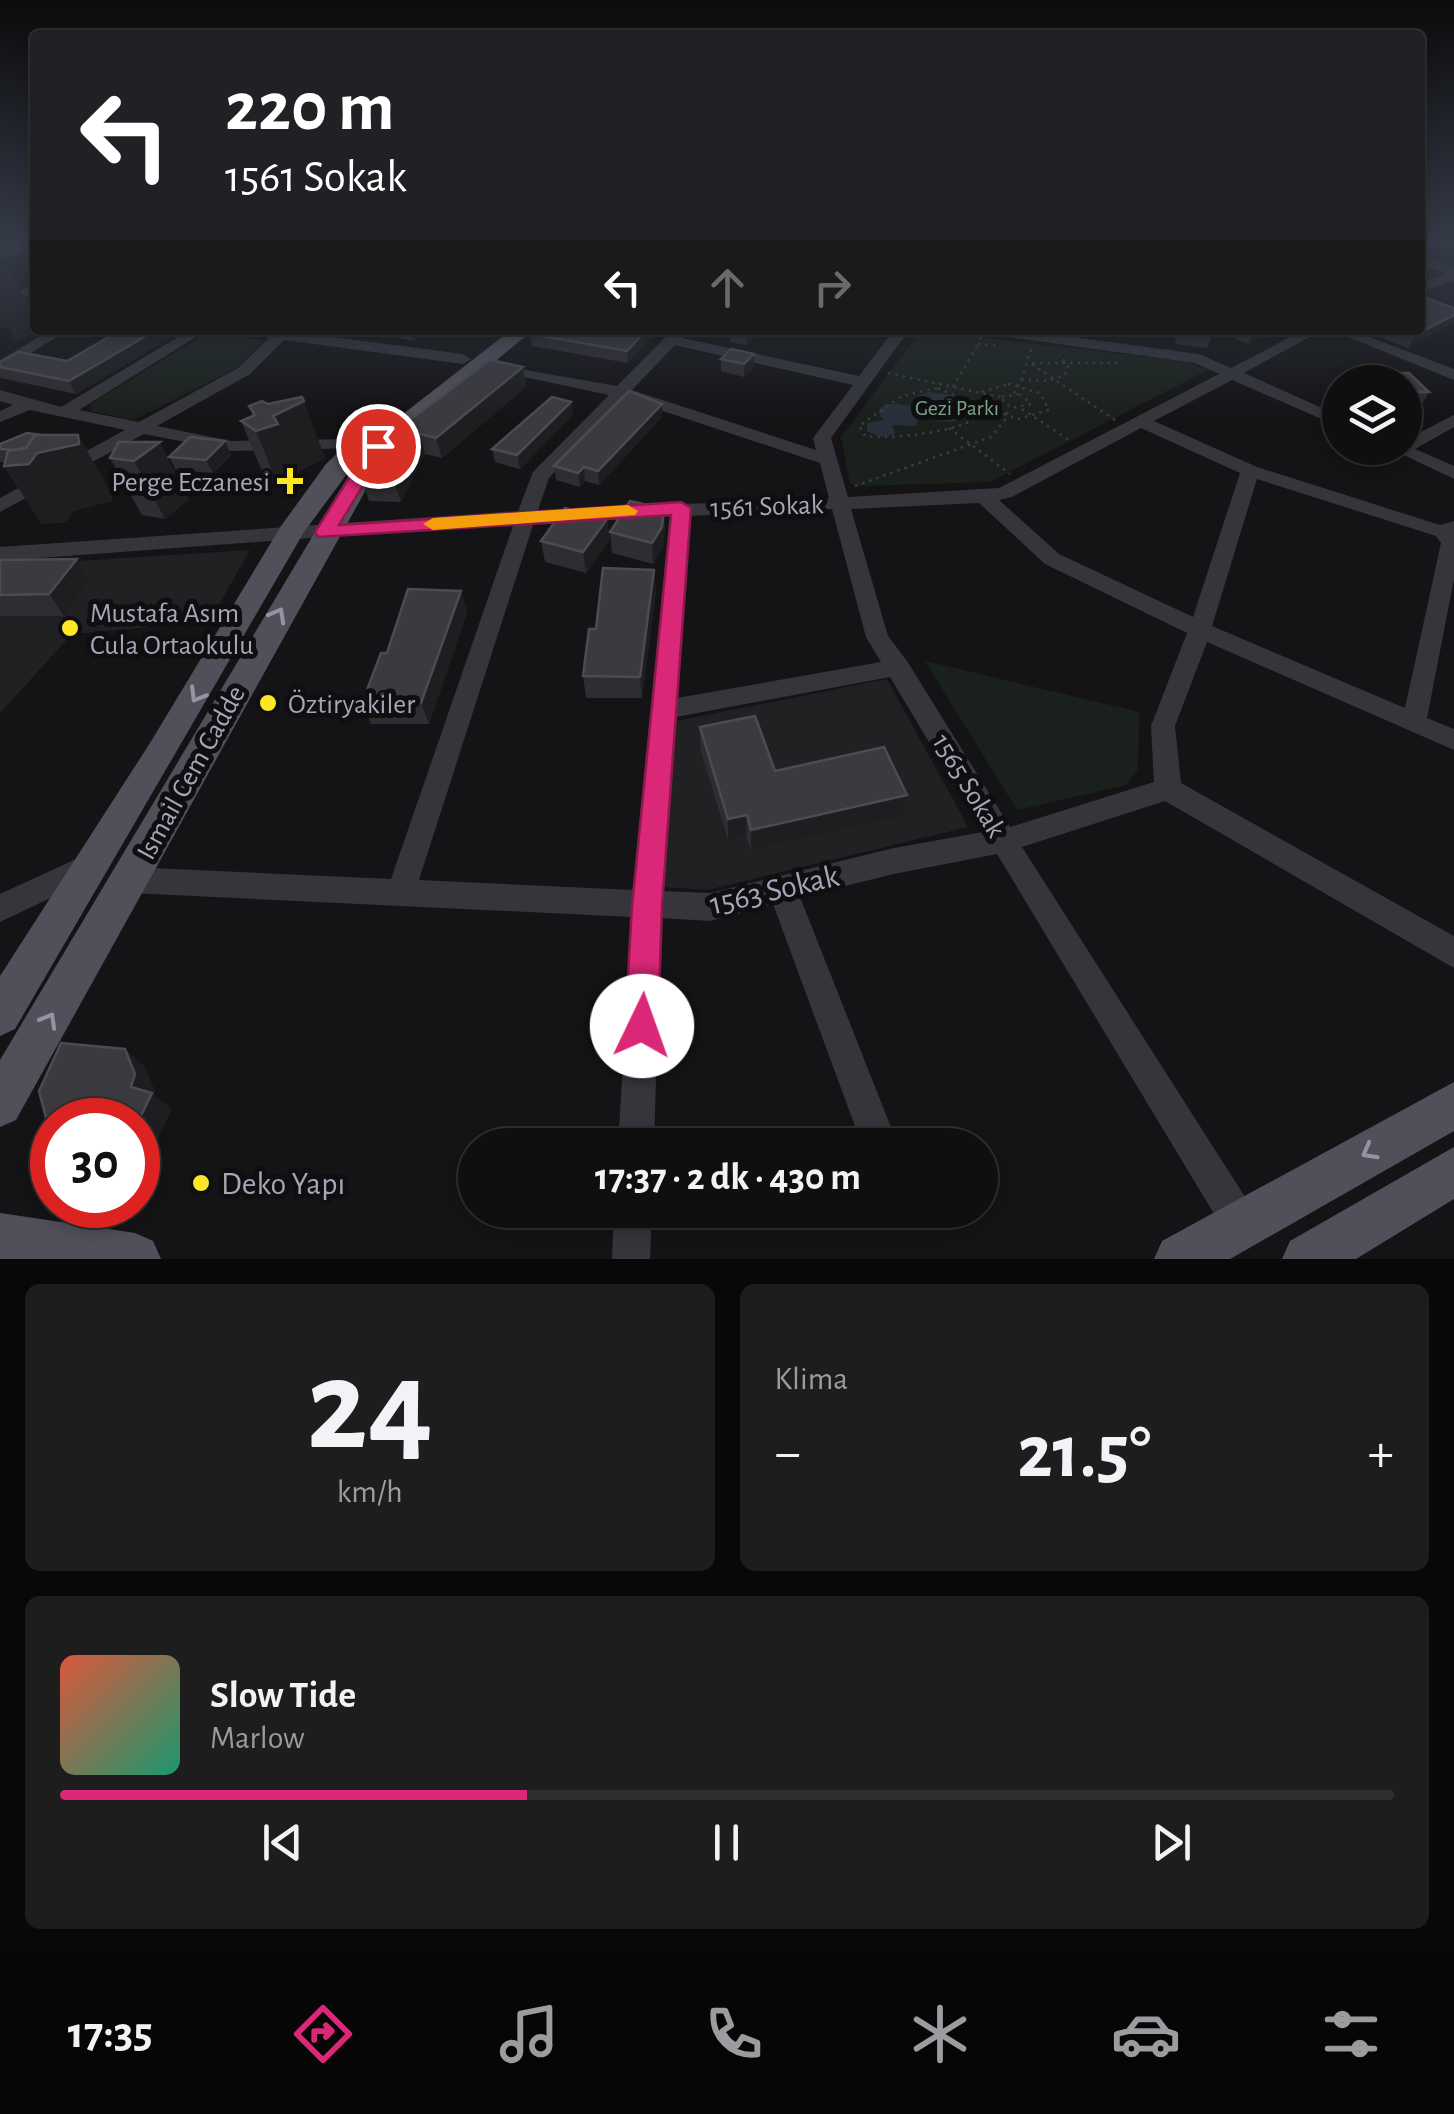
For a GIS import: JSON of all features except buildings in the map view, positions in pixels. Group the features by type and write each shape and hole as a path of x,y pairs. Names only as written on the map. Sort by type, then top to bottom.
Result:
{"main road":[{"name":"Ismail Cem Cadde","path":"0,1104 325,532 378,446 496,335"},
{"name":"Ismail Cem Cadde","path":"0,1014 98,862 292,535 352,444 516,335"},
{"path":"1180,1259 1454,1104"},
{"path":"1308,1259 1454,1170"},
{"path":"7,1234 135,1259"}],"street":[{"path":"0,301 30,305"},
{"path":"0,366 53,335"},
{"path":"64,412 192,335"},
{"path":"0,506 244,371 280,335 472,362 620,392 825,459 822,438 874,377 899,335"},
{"path":"330,340 338,335"},
{"path":"400,895 522,517 540,476 677,335 874,377"},
{"name":"1561 Sokak","path":"0,554 845,496 984,498 1005,493 1142,422 1233,374 1295,335"},
{"path":"1351,335 1454,375"},
{"path":"982,336 1086,336 1198,359 1322,414"},
{"path":"0,395 28,405 231,446 352,444"},
{"path":"0,417 28,405"},
{"path":"1422,437 1454,420"},
{"path":"1142,422 1250,471 1449,528 1451,542 1414,722"},
{"path":"1422,458 1454,473"},
{"name":"1565 Sokak","path":"825,459 845,496 877,637 1240,1224"},
{"path":"1250,471 1200,630 1163,726 1168,789 1454,953"},
{"path":"984,498 1052,560 1200,630 1454,740"},
{"path":"637,1128 647,906 681,508"},
{"path":"666,709 899,667"},
{"name":"1563 Sokak","path":"130,880 710,907 1002,840 1168,789"},
{"path":"0,908 98,862"},
{"path":"782,888 874,1128"},
{"path":"631,1259 632,1228"}],"path":[{"path":"952,388 982,336 1012,345"},
{"path":"1024,344 1040,347"},
{"path":"1014,394 1030,363 1032,345"},
{"path":"982,394 997,385 1055,380 1066,374 1066,363 1054,352"},
{"path":"1030,363 1122,363"},
{"path":"1030,363 1115,420"},
{"path":"874,377 1000,398 1014,394 1030,401 1022,409"},
{"path":"972,406 982,403 1007,418 1037,418 1049,410 1047,398 1020,383"},
{"path":"930,388 952,388 972,406 973,423 950,428 882,440 865,436 859,426 887,401 930,388"},
{"path":"982,394 982,403"},
{"path":"1000,398 1009,407 1022,409 1073,442"},
{"path":"845,496 876,474 992,439 1007,418 1009,407"},
{"path":"950,428 1010,474"}],"shaded area":[{"path":"929,392 952,395 962,405 964,418 951,422 919,417 916,426 892,425 895,434 880,437 867,431 867,423 884,420 878,412 882,407 915,405 917,396"},
{"name":"Mustafa Asım Cula Ortaokulu","path":"250,550 209,622 72,634 0,713 0,566"},
{"path":"887,679 968,827 707,890 661,887 676,721"}],"green space":[{"path":"205,335 264,340 235,369 133,420 91,411 90,404"},
{"name":"Gezi Parkı","path":"917,335 963,335 1187,362 1208,370 990,482 857,486 850,483 841,437"},
{"path":"925,661 1139,712 1138,769 1127,785 1017,810"}],"slow traffic":[{"path":"433,524 628,511"}],"place":[{"name":"Perge Eczanesi","path":"290,481"},
{"name":"Mustafa Asım Cula Ortaokulu","path":"70,628"},
{"name":"Öztiryakiler","path":"268,703"},
{"name":"Deko Yapı","path":"201,1183"}],"route":[{"path":"378,446 325,532 681,508 647,906 642,1026"}]}
